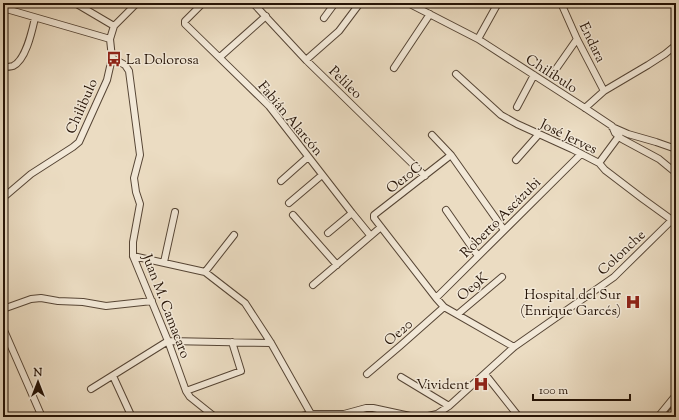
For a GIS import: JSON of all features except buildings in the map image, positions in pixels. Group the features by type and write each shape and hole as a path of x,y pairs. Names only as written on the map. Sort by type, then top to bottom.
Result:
{"street":[{"path":"75,3 114,26"},
{"path":"3,8 110,40 114,26 137,3"},
{"name":"Fabián Alarcón","path":"203,3 185,21 185,24 269,106 370,235"},
{"name":"Pelileo","path":"253,3 306,60 425,176"},
{"path":"324,18 335,3"},
{"path":"306,60 339,31 360,3"},
{"name":"Chilibulo","path":"408,3 478,39 612,126 615,133 622,139 659,159 676,173"},
{"path":"478,39 498,3"},
{"name":"Endara","path":"561,3 577,39 604,91"},
{"path":"394,68 430,14"},
{"path":"220,57 266,16"},
{"path":"3,67 12,67 20,61 29,42 35,18"},
{"path":"556,68 577,39"},
{"name":"Chilibulo","path":"3,199 31,174 80,142 107,80 112,58 110,40"},
{"path":"585,108 604,91 648,65 676,45"},
{"name":"Juan M. Camacaro","path":"112,58 125,65 129,71 140,155 134,178 140,204 133,242 133,256 168,341 186,391 190,397 215,417"},
{"name":"José Jerves","path":"456,74 501,115 599,163 605,170 637,195 674,218"},
{"path":"516,108 534,75"},
{"path":"612,126 628,134 676,149"},
{"path":"516,160 539,134"},
{"path":"432,135 451,155 504,230"},
{"path":"599,163 619,136"},
{"name":"Roberto Ascázubi","path":"436,298 580,154"},
{"name":"Oe10C","path":"381,227 374,218 374,215 451,155"},
{"path":"281,181 308,157"},
{"path":"290,203 322,175"},
{"path":"446,210 478,256"},
{"path":"164,262 175,212"},
{"path":"328,233 352,213"},
{"path":"293,215 337,265"},
{"name":"Colonche","path":"298,417 311,414 344,416 366,408 373,408 410,416 424,417 437,414 449,406 514,347 614,277 674,218"},
{"path":"313,285 381,227 444,307 514,347"},
{"path":"205,272 234,235"},
{"path":"133,256 205,272 245,303 271,343 311,414"},
{"name":"Oe9K","path":"458,314 502,277"},
{"path":"3,309 31,299 41,298 106,306 152,301"},
{"name":"Oe20","path":"367,374 444,307"},
{"path":"3,328 42,417"},
{"path":"91,390 168,341 271,343"},
{"path":"186,391 241,371 232,342"},
{"path":"485,374 517,416"},
{"path":"113,376 130,413"},
{"path":"401,377 449,406"},
{"path":"658,417 676,395"},
{"path":"668,417 676,408"}],"place":[{"name":"La Dolorosa","path":"114,59"},
{"name":"Hospital del Sur (Enrique Garcés)","path":"633,302"},
{"name":"Vivident","path":"481,384"}]}
